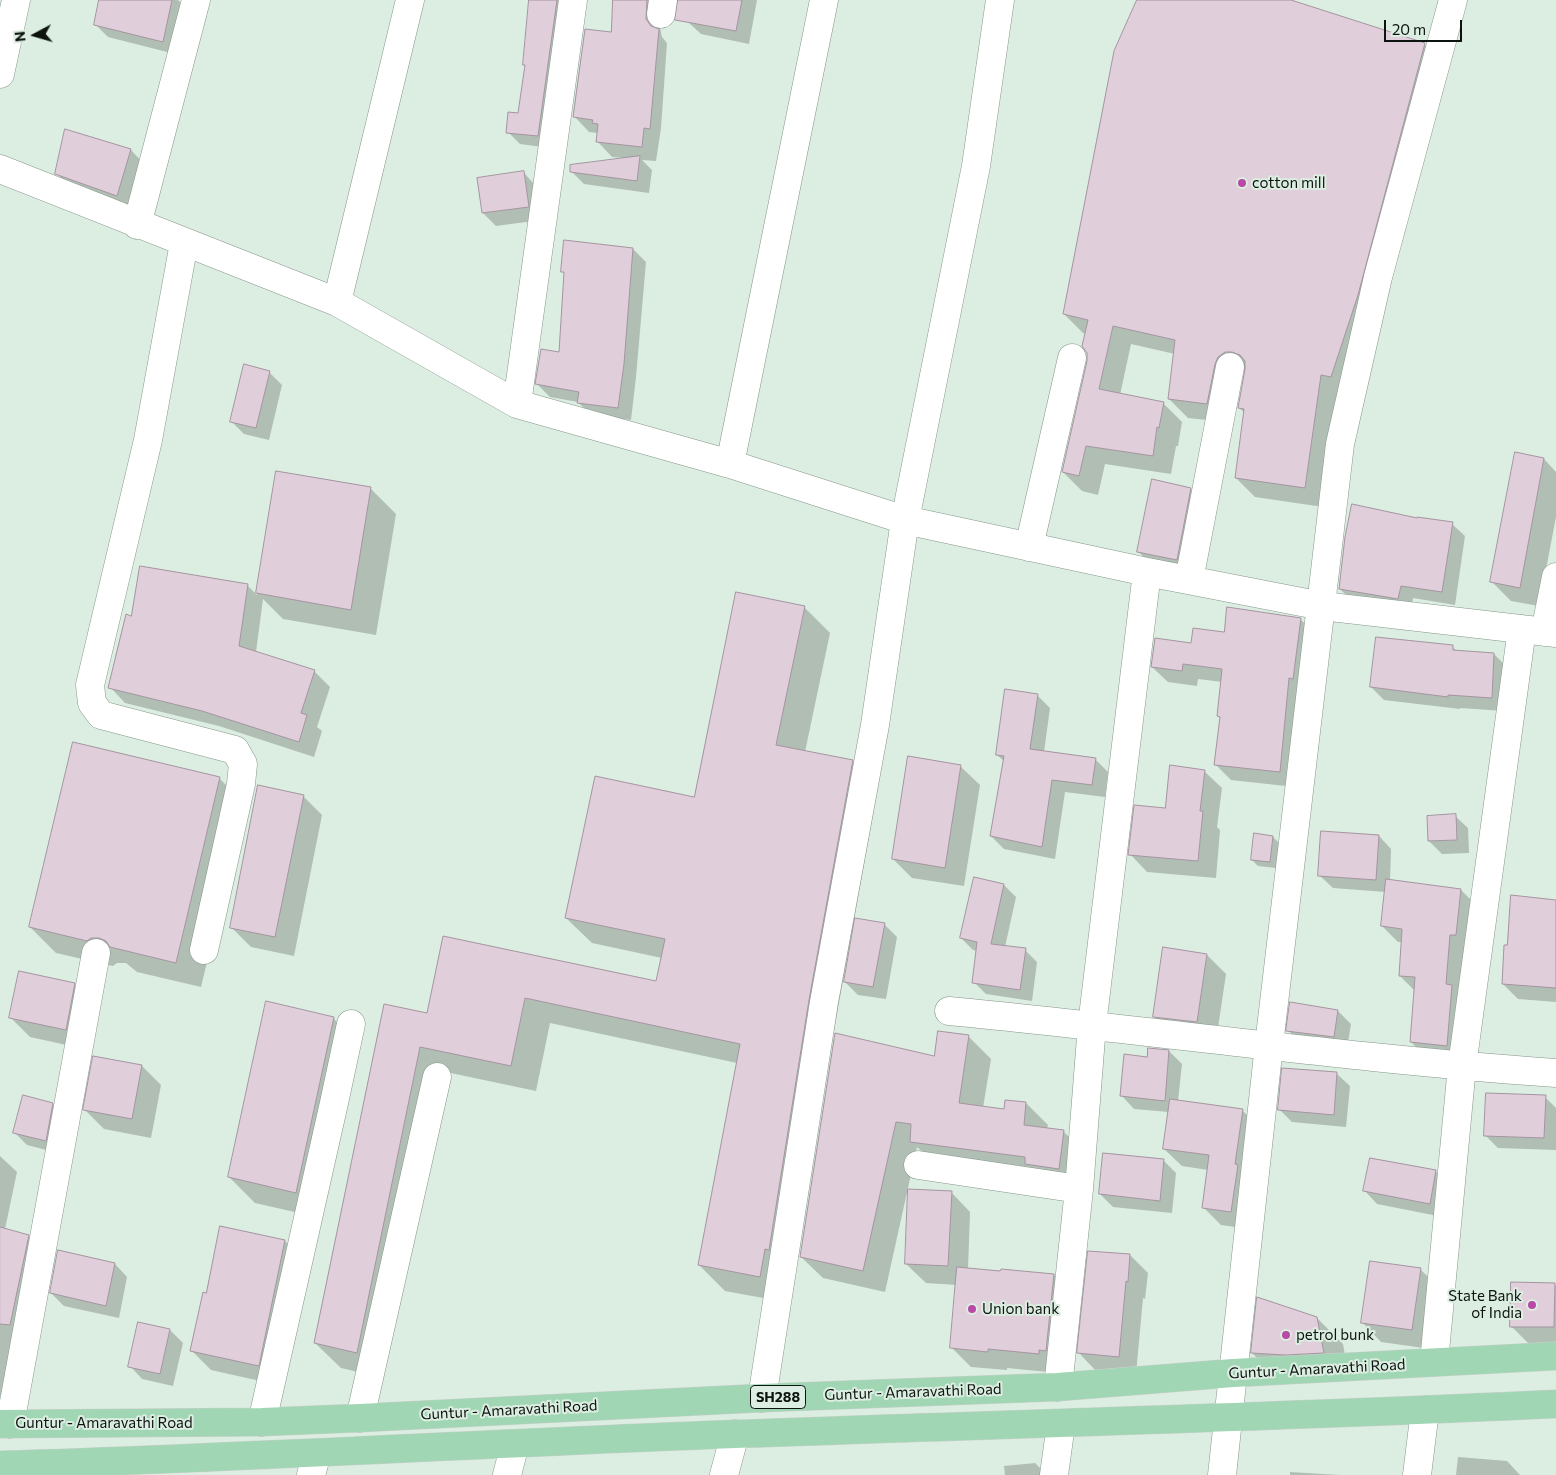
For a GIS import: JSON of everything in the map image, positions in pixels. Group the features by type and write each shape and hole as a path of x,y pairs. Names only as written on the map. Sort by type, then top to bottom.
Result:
{"main road":[{"name":"Guntur - Amaravathi Road","path":"5,1424 262,1422 360,1418 762,1398 1058,1386 1233,1373 1556,1356"},
{"path":"5,1468 314,1464 515,1444 735,1434 1228,1418 1556,1404"}],"street":[{"path":"0,74 16,0"},
{"path":"137,224 196,0"},
{"path":"337,302 410,0"},
{"path":"517,404 573,0"},
{"path":"730,464 824,0"},
{"path":"762,1398 824,1002 875,725 905,520 976,166 1000,0"},
{"path":"1222,1475 1268,1045 1340,444 1378,277 1453,0"},
{"path":"0,169 337,302 517,404 730,464 905,520 1146,572 1322,606 1541,631"},
{"path":"184,242 148,440 90,685 92,703 101,715 235,750 243,764 241,784 204,950"},
{"path":"1029,547 1072,358"},
{"path":"1189,580 1230,367"},
{"path":"1058,1386 1079,1189 1092,1025 1146,572"},
{"path":"1434,1362 1462,1066 1541,631 1556,577"},
{"path":"5,1424 96,954"},
{"path":"949,1011 1462,1066 1556,1073"},
{"path":"262,1422 332,1113 350,1024"},
{"path":"360,1418 437,1077"},
{"path":"918,1165 1079,1189"},
{"path":"1417,1475 1425,1410"},
{"path":"1054,1475 1061,1424"},
{"path":"724,1475 735,1434"},
{"path":"507,1475 515,1444"}],"building":[{"path":"99,0 172,0 163,42 94,25"},
{"path":"529,0 557,0 538,136 506,133 508,112 518,113 525,65 523,65"},
{"path":"613,0 647,0 646,19 651,26 659,29 650,129 644,128 642,147 596,142 598,124 592,123 593,120 573,117 585,29 611,32"},
{"path":"678,0 742,0 736,31 675,20"},
{"name":"cotton mill","path":"1137,0 1291,0 1425,43 1358,295 1331,377 1321,375 1305,488 1235,478 1244,409 1238,408 1245,369 1245,361 1240,355 1225,352 1218,357 1207,404 1168,399 1175,340 1113,326 1099,389 1164,402 1159,428 1157,427 1153,456 1086,446 1079,476 1062,472 1087,361 1087,353 1082,346 1088,320 1063,314 1114,51"},
{"path":"65,129 131,149 117,196 55,174"},
{"path":"640,156 637,181 570,172 570,165"},
{"path":"524,171 529,207 482,213 477,178"},
{"path":"564,240 633,248 624,364 618,408 577,403 579,392 535,384 541,349 559,352 564,272 561,272"},
{"path":"244,364 270,371 256,428 230,422"},
{"path":"1515,452 1544,458 1520,588 1490,582"},
{"path":"276,471 371,487 351,610 256,593"},
{"path":"1152,479 1191,488 1177,560 1137,552"},
{"path":"1352,504 1417,518 1453,522 1442,592 1401,586 1398,599 1339,589 1345,537"},
{"path":"140,566 248,584 239,646 315,670 301,713 307,715 299,742 202,711 108,688 126,614 131,616"},
{"path":"736,592 805,606 776,745 853,760 809,1000 769,1250 765,1249 760,1277 698,1265 740,1044 525,998 511,1066 420,1047 357,1353 314,1343 384,1004 427,1013 443,936 656,981 665,939 565,918 595,776 694,797"},
{"path":"1227,607 1301,618 1293,679 1289,678 1280,772 1214,765 1220,717 1217,716 1222,669 1183,664 1182,671 1151,667 1155,638 1191,643 1193,628 1224,632"},
{"path":"1376,637 1453,645 1453,650 1494,653 1492,698 1448,695 1448,697 1370,687"},
{"path":"1005,689 1038,694 1030,749 1096,758 1092,785 1052,780 1042,847 990,836 1004,756 996,755"},
{"path":"73,742 220,777 176,963 110,947 106,941 99,938 91,938 87,941 29,927"},
{"path":"908,756 961,765 945,868 892,859"},
{"path":"1170,765 1205,770 1200,811 1203,811 1198,861 1128,855 1134,805 1165,808"},
{"path":"258,785 304,795 275,937 230,928"},
{"path":"1456,814 1457,840 1428,841 1427,816"},
{"path":"1321,831 1379,835 1376,880 1318,876"},
{"path":"1254,833 1273,836 1270,862 1251,860"},
{"path":"974,877 1004,884 991,944 1026,948 1020,990 972,983 977,942 960,938"},
{"path":"1386,879 1461,889 1456,935 1450,935 1446,984 1452,985 1447,1046 1410,1042 1415,977 1399,976 1402,929 1381,926"},
{"path":"1511,895 1556,900 1556,988 1502,984 1504,945 1507,945"},
{"path":"855,918 885,923 873,987 844,982"},
{"path":"1163,947 1207,954 1197,1022 1153,1017"},
{"path":"19,971 75,983 66,1030 9,1018"},
{"path":"266,1001 334,1017 296,1193 228,1177"},
{"path":"1290,1002 1338,1010 1334,1037 1286,1031"},
{"path":"938,1031 969,1035 959,1103 1004,1109 1005,1100 1026,1102 1024,1125 1064,1130 1059,1169 1025,1164 1025,1157 910,1142 911,1124 896,1122 863,1271 800,1257 835,1033 934,1056"},
{"path":"1148,1048 1169,1050 1165,1101 1120,1096 1124,1054 1147,1057"},
{"path":"93,1056 142,1065 132,1119 83,1110"},
{"path":"1282,1068 1337,1072 1334,1115 1278,1110"},
{"path":"1486,1093 1546,1095 1544,1138 1484,1136"},
{"path":"23,1095 53,1103 46,1141 13,1133"},
{"path":"1170,1099 1243,1109 1235,1164 1238,1165 1231,1212 1202,1208 1209,1155 1163,1149"},
{"path":"1103,1153 1164,1159 1160,1201 1099,1194"},
{"path":"1370,1158 1436,1170 1430,1204 1363,1191"},
{"path":"908,1189 952,1191 948,1266 905,1264"},
{"path":"220,1226 285,1240 259,1366 190,1351 203,1292 206,1293"},
{"path":"0,1227 29,1235 10,1325 0,1324"},
{"path":"58,1250 115,1263 106,1306 50,1293"},
{"path":"1088,1251 1130,1254 1119,1357 1077,1353"},
{"path":"1370,1261 1421,1268 1412,1330 1361,1323"},
{"path":"957,1267 1054,1274 1046,1351 1039,1350 1039,1354 988,1349 988,1352 950,1348"},
{"name":"State Bank of India","path":"1511,1282 1555,1283 1554,1327 1510,1327"},
{"name":"petrol bunk","path":"1257,1297 1317,1317 1324,1353 1285,1355 1251,1353"},
{"path":"138,1322 170,1329 160,1374 128,1367"}],"place":[{"name":"cotton mill","path":"1242,183"},
{"name":"State Bank of India","path":"1532,1305"},
{"name":"Union bank","path":"972,1309"},
{"name":"petrol bunk","path":"1286,1335"}]}
